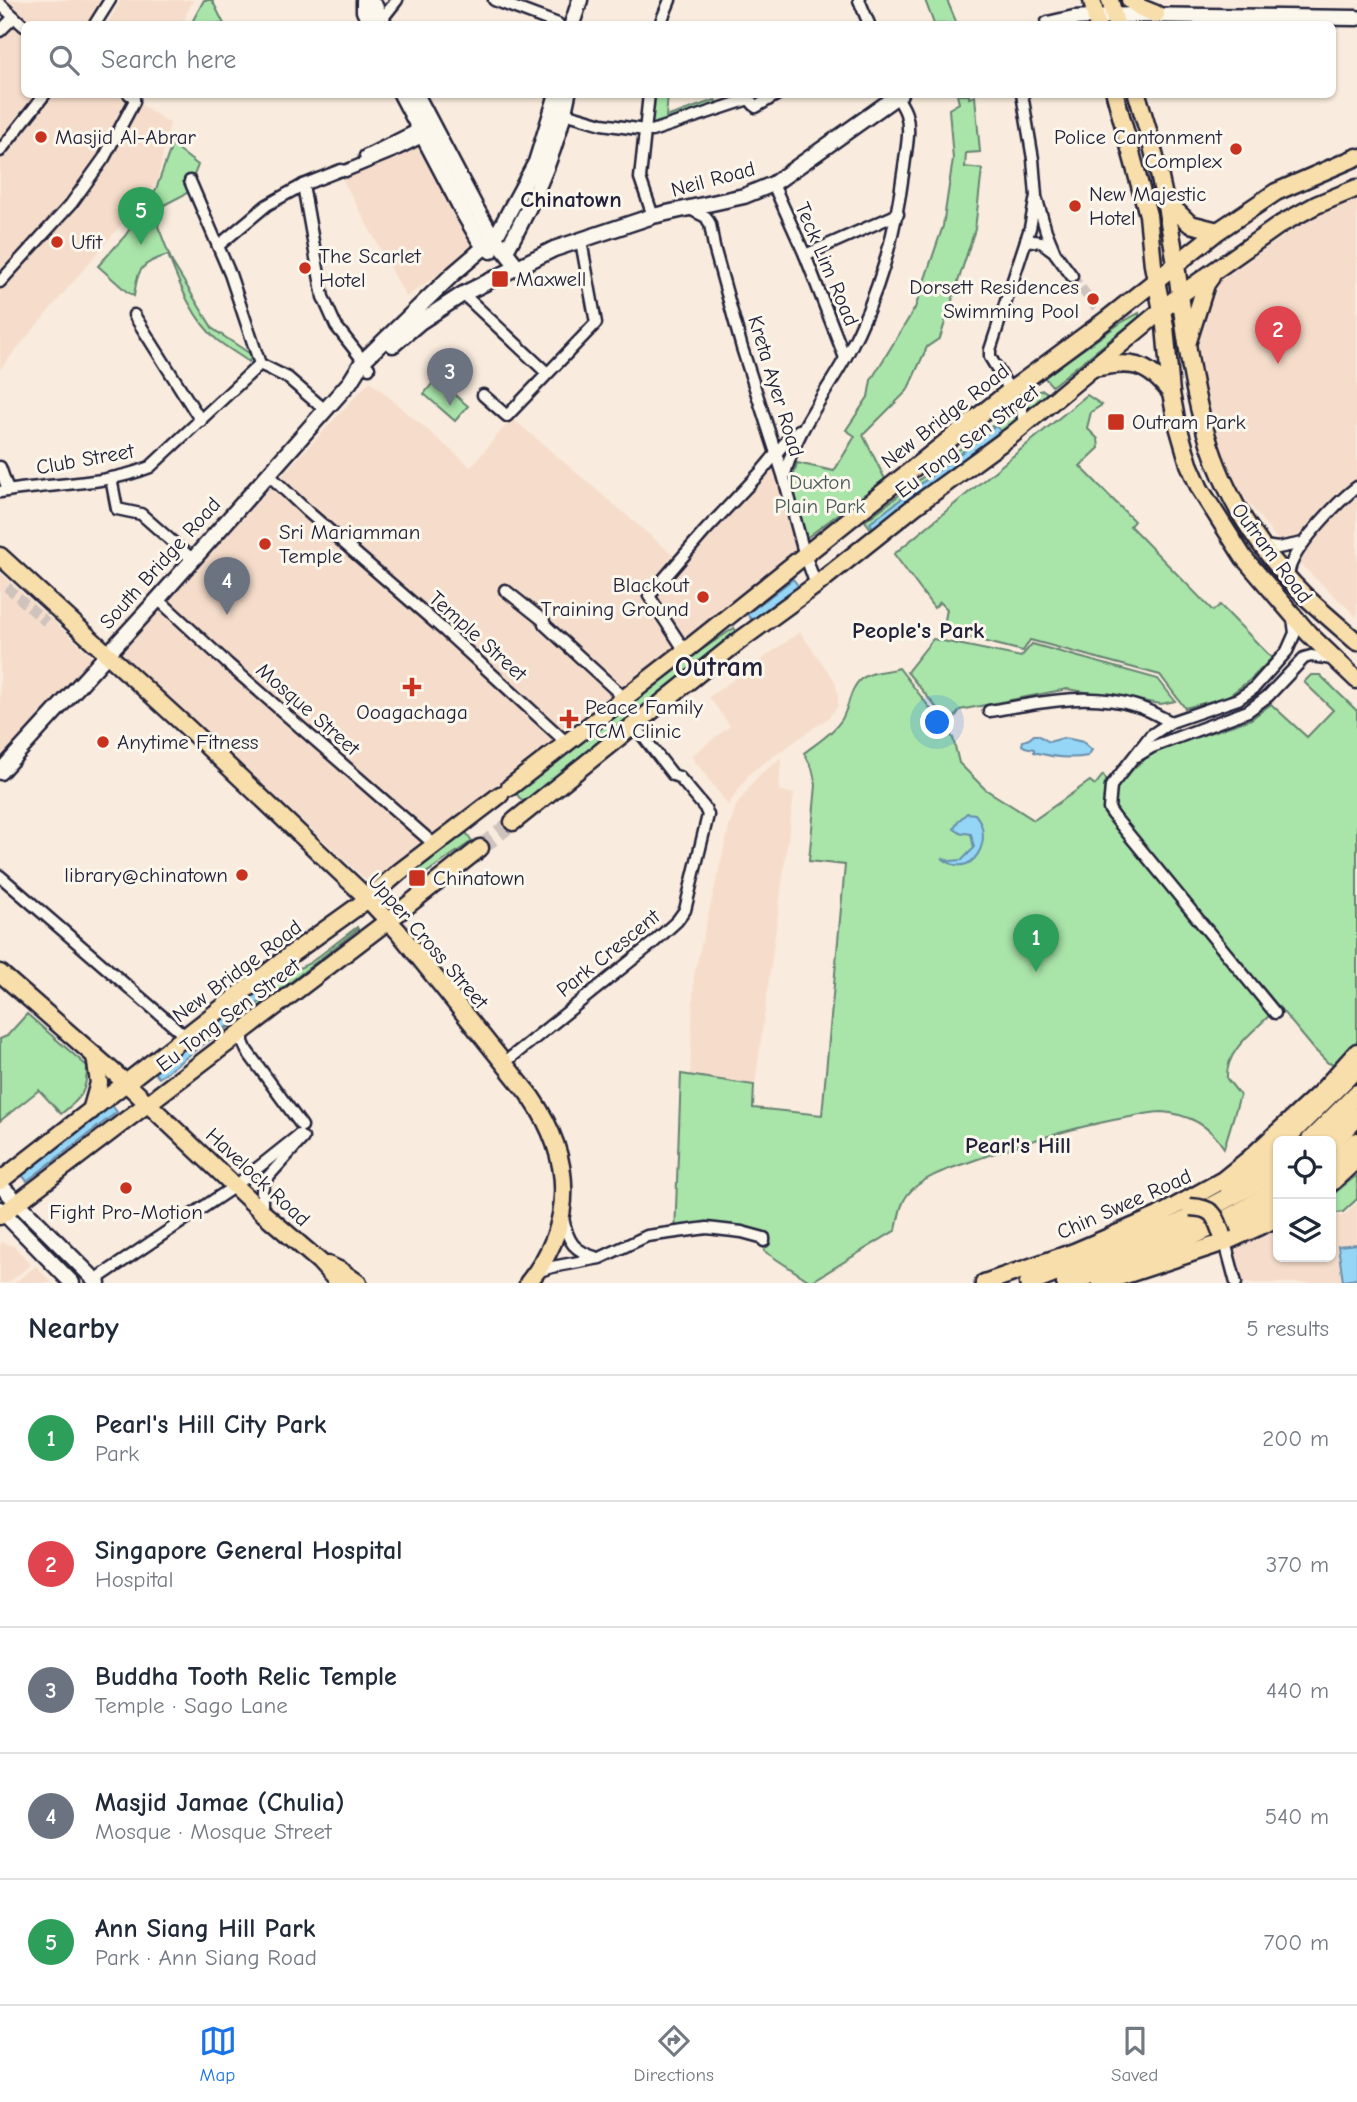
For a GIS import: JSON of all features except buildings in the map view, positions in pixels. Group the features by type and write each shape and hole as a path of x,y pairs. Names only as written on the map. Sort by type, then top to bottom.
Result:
{"highway":[{"path":"1288,1136 1357,1067"},
{"path":"1315,1136 1357,1094"},
{"path":"1336,1138 1357,1117"},
{"path":"1336,1162 1357,1142"},
{"path":"1156,1242 1156,1230 1241,1178 1273,1150"},
{"path":"1066,1283 1156,1242 1177,1225 1273,1171"},
{"path":"1029,1283 1225,1220 1273,1192"},
{"path":"1156,1242 1186,1243 1246,1222 1273,1207"}],"main road":[{"path":"573,21 580,0"},
{"path":"583,21 588,0"},
{"path":"1092,0 1096,21"},
{"path":"1130,0 1156,15"},
{"path":"1064,21 1096,21 1113,13 1357,18"},
{"path":"404,98 476,208 489,241 506,251 517,266"},
{"path":"417,98 426,130"},
{"path":"557,98 559,111"},
{"path":"506,251 542,175 559,111 566,98"},
{"name":"Neil Road","path":"517,266 554,249 653,216 744,196 773,184 895,98"},
{"name":"Outram Road","path":"1116,98 1148,215 1165,326 1175,419 1189,464 1200,489 1236,548 1308,634 1357,680"},
{"name":"Outram Road","path":"1138,98 1165,200 1187,346 1204,428 1213,456 1227,490 1264,546 1306,596 1357,642"},
{"name":"South Bridge Road","path":"0,772 158,599 324,410 489,241 536,162 559,111"},
{"name":"New Bridge Road","path":"0,1183 185,1036 368,899 612,709 1102,315 1156,281 1218,231 1276,192 1357,157"},
{"name":"Eu Tong Sen Street","path":"513,822 746,636 1024,426 1180,295 1281,224 1316,205 1357,188"},
{"path":"1165,200 1190,224 1218,231"},
{"path":"1187,346 1206,284 1227,262"},
{"name":"South Bridge Road","path":"366,365 419,321 517,266"},
{"path":"1093,368 1122,363 1136,366 1160,379 1171,393"},
{"name":"Upper Cross Street","path":"0,556 217,755 389,920 537,1107 554,1140 560,1160 563,1191 562,1214 551,1247 532,1278"},
{"path":"722,622 733,619 738,621 746,626 746,636"},
{"name":"Eu Tong Sen Street","path":"5,1210 389,920 480,848"},
{"path":"398,873 409,883 430,887"},
{"name":"Havelock Road","path":"0,973 127,1083 262,1212 319,1261 339,1283"},
{"name":"Chin Swee Road","path":"984,1283 1073,1252 1158,1216 1223,1180 1250,1159 1320,1093 1357,1052"},
{"path":"91,1111 99,1085 95,1056"},
{"path":"1336,1178 1357,1159"},
{"path":"0,1183 5,1210 72,1283"},
{"path":"1158,1216 1190,1207 1207,1208 1214,1214 1222,1240"},
{"path":"5,1210 96,1281"},
{"path":"1101,1283 1273,1220"},
{"path":"319,1261 358,1283"}],"street":[{"path":"97,21 110,0"},
{"path":"661,21 670,0"},
{"path":"861,0 869,21"},
{"path":"372,14 396,1"},
{"path":"495,1 550,21"},
{"path":"0,4 21,23"},
{"path":"0,31 14,17"},
{"path":"0,151 42,98"},
{"path":"0,282 71,204 104,158 134,98"},
{"path":"648,98 640,178 653,216"},
{"path":"559,111 602,124 653,131 749,99 756,107 771,98"},
{"path":"760,473 772,472 784,478 792,449 802,429 845,358 869,308 893,238 898,214 907,127 906,113 900,98"},
{"path":"1022,98 1035,172 1036,196 1030,228 990,350 992,363 1023,410 1024,426"},
{"path":"218,246 267,205 303,185 341,170 343,166 426,130"},
{"path":"190,181 218,246 260,364 288,378 324,410"},
{"name":"Teck Lim Road","path":"773,184 845,358"},
{"path":"303,185 323,298 336,326 366,365"},
{"path":"1036,196 1055,253 1070,274"},
{"name":"Kreta Ayer Road","path":"689,208 701,213 710,224 742,348 816,584"},
{"path":"805,256 898,214"},
{"path":"1030,228 1037,225 1046,231"},
{"path":"1026,240 1041,242 1055,253"},
{"path":"483,396 507,416 596,323 581,241"},
{"path":"463,294 547,373"},
{"path":"134,315 201,421"},
{"name":"Club Street","path":"4,491 111,478 133,474 150,467 260,364"},
{"path":"685,651 649,596 789,438 802,429"},
{"path":"0,467 4,491"},
{"name":"Temple Street","path":"268,474 567,743"},
{"path":"111,478 117,509 141,514 192,559"},
{"path":"1289,578 1290,564 1303,543 1357,487"},
{"path":"1264,546 1278,548 1303,543"},
{"path":"505,590 628,696"},
{"name":"Mosque Street","path":"158,599 228,664 435,845"},
{"path":"1275,1013 1109,809 1111,786 1150,736 1171,722 1238,699 1253,689 1287,652 1295,633 1293,615"},
{"path":"1133,758 1152,747 1248,711 1268,696 1304,658 1311,656 1335,659"},
{"path":"584,658 620,694 612,709"},
{"path":"989,711 1059,699 1093,698 1141,707 1171,722"},
{"name":"Park Crescent","path":"504,1063 653,943 681,918 688,901 708,815 678,771 637,724"},
{"path":"0,876 185,1036"},
{"path":"243,1029 243,1042 247,1051 301,1133"},
{"path":"96,1281 234,1186 301,1133"},
{"path":"262,1212 262,1190 266,1179 301,1133"},
{"path":"562,1214 567,1236 575,1248 600,1258"},
{"path":"532,1278 552,1267 600,1258 647,1236 707,1228 742,1232 764,1238 764,1241"},
{"path":"1222,1240 1236,1283"}],"shaded area":[{"path":"0,0 110,0 97,21 21,21 21,98 131,98 170,123 157,182 0,369"},
{"path":"121,0 193,0 183,21 109,21"},
{"path":"421,140 481,245 406,297 342,178"},
{"path":"1357,195 1357,617 1286,551 1236,487 1209,426 1190,302 1299,225"},
{"path":"370,381 471,467 512,418 684,564 775,468 797,550 375,888 118,651"},
{"path":"0,572 95,659 0,760"},
{"path":"800,632 835,681 838,706 828,718 750,773 728,805 691,756 730,726 709,697"},
{"path":"781,758 779,790 794,794 755,1085 690,1075 694,975 729,827 736,806 758,776"},
{"path":"1357,1203 1357,1283 1243,1283 1233,1249 1273,1233 1273,1262 1336,1262 1336,1216 1344,1215"},
{"path":"3,1242 14,1246 31,1265 8,1283 0,1283 0,1244"},
{"path":"36,1266 52,1283 14,1283"}],"green space":[{"path":"204,0 212,0 222,21 193,21"},
{"path":"925,0 947,0 956,21 933,21"},
{"path":"652,98 668,98 666,117 715,100 718,104 659,126 652,125 649,119"},
{"name":"Duxton Plain Park","path":"958,98 975,98 980,152 966,153 965,167 982,169 975,229 940,338 927,347 907,391 863,435 885,479 805,539 791,486 797,463 834,471 855,436 846,430 868,397 871,380 915,308 943,226 953,159 949,109 959,103"},
{"path":"172,145 198,165 191,191 164,205 158,226 172,262 213,329 252,355 249,362 217,340 200,322 168,255 151,261 142,268 134,296 98,266 125,236 156,189"},
{"path":"1139,313 1139,317 1052,386 1044,377 1122,322"},
{"path":"436,379 468,406 455,421 424,394"},
{"path":"1043,390 1046,392 1045,398 872,530 865,521 986,429 1002,421"},
{"path":"1087,395 1102,405 1091,412 1087,428 1098,439 1099,448 1080,466 1134,521 1130,526 1213,611 1220,605 1272,658 1250,680 1227,697 1185,708 1160,675 1030,640 1023,651 943,631 947,609 940,602 934,608 894,554"},
{"path":"734,628 740,636 523,802 515,792 679,665"},
{"path":"933,639 1021,657 1032,644 1158,679 1175,701 1161,704 1067,689 960,710 950,724 907,672"},
{"path":"899,668 953,738 959,763 985,789 1034,820 1090,781 1095,785 1103,775 1109,784 1105,797 1106,810 1271,1014 1241,1043 1230,1060 1227,1079 1240,1095 1224,1148 1212,1133 1198,1122 1181,1115 1162,1112 1090,1125 1013,1147 948,1169 922,1182 905,1198 896,1230 811,1282 764,1251 764,1241 710,1232 675,1235 681,1074 754,1085 753,1108 822,1115 845,865 809,861 816,785 812,768 804,753 838,724 854,687 861,679 874,673"},
{"path":"1311,675 1320,675 1357,711 1357,1052 1338,1064 1328,1063 1314,1049 1114,810 1113,803 1119,785 1135,767 1155,751 1251,719 1271,704 1307,737 1333,710 1304,682"},
{"path":"465,831 472,841 416,880 410,877 411,873"},
{"path":"357,927 358,929 264,1003 211,1039 270,994 264,985 310,963"},
{"path":"27,1014 87,1066 86,1083 78,1099 61,1114 39,1090 0,1121 0,1039 7,1036"},
{"path":"1357,1175 1357,1199 1343,1212 1336,1213 1336,1192"}],"water":[{"path":"996,426 1000,431 873,528 870,523"},
{"path":"793,579 800,588 754,623 747,614"},
{"path":"1034,735 1049,742 1063,738 1083,742 1092,750 1088,756 1081,757 1041,754 1022,745 1023,741"},
{"path":"967,813 975,814 981,824 982,845 971,861 963,865 953,864 942,858 950,861 962,860 974,848 971,834 962,834 954,829"},
{"path":"264,985 270,994 159,1078 152,1070"},
{"path":"111,1104 117,1112 27,1181 20,1173"},
{"path":"1357,1244 1357,1279 1343,1281 1338,1246"}],"tunnel":[{"path":"1072,276 1098,310"},
{"path":"7,587 46,622"},
{"path":"480,848 513,822"}],"place":[{"name":"Masjid Al-Abrar","path":"41,137"},
{"name":"Police Cantonment Complex","path":"1236,149"},
{"name":"New Majestic Hotel","path":"1075,206"},
{"name":"Ufit","path":"57,242"},
{"name":"Ann Siang Hill Park","path":"141,245"},
{"name":"The Scarlet Hotel","path":"305,268"},
{"name":"Maxwell","path":"500,279"},
{"name":"Dorsett Residences Swimming Pool","path":"1093,299"},
{"name":"Singapore General Hospital","path":"1278,364"},
{"name":"Buddha Tooth Relic Temple","path":"450,406"},
{"name":"Outram Park","path":"1116,422"},
{"name":"Sri Mariamman Temple","path":"265,544"},
{"name":"Blackout Training Ground","path":"703,597"},
{"name":"Masjid Jamae (Chulia)","path":"227,615"},
{"name":"Ooagachaga","path":"412,687"},
{"name":"Peace Family TCM Clinic","path":"569,719"},
{"name":"Anytime Fitness","path":"103,742"},
{"name":"library@chinatown","path":"242,875"},
{"name":"Chinatown","path":"417,878"},
{"name":"Pearl's Hill City Park","path":"1036,972"},
{"name":"Fight Pro-Motion","path":"126,1188"}],"district":[{"name":"Chinatown","path":"571,199"},
{"name":"People's Park","path":"918,630"},
{"name":"Outram","path":"719,666"},
{"name":"Pearl's Hill","path":"1018,1145"}]}
